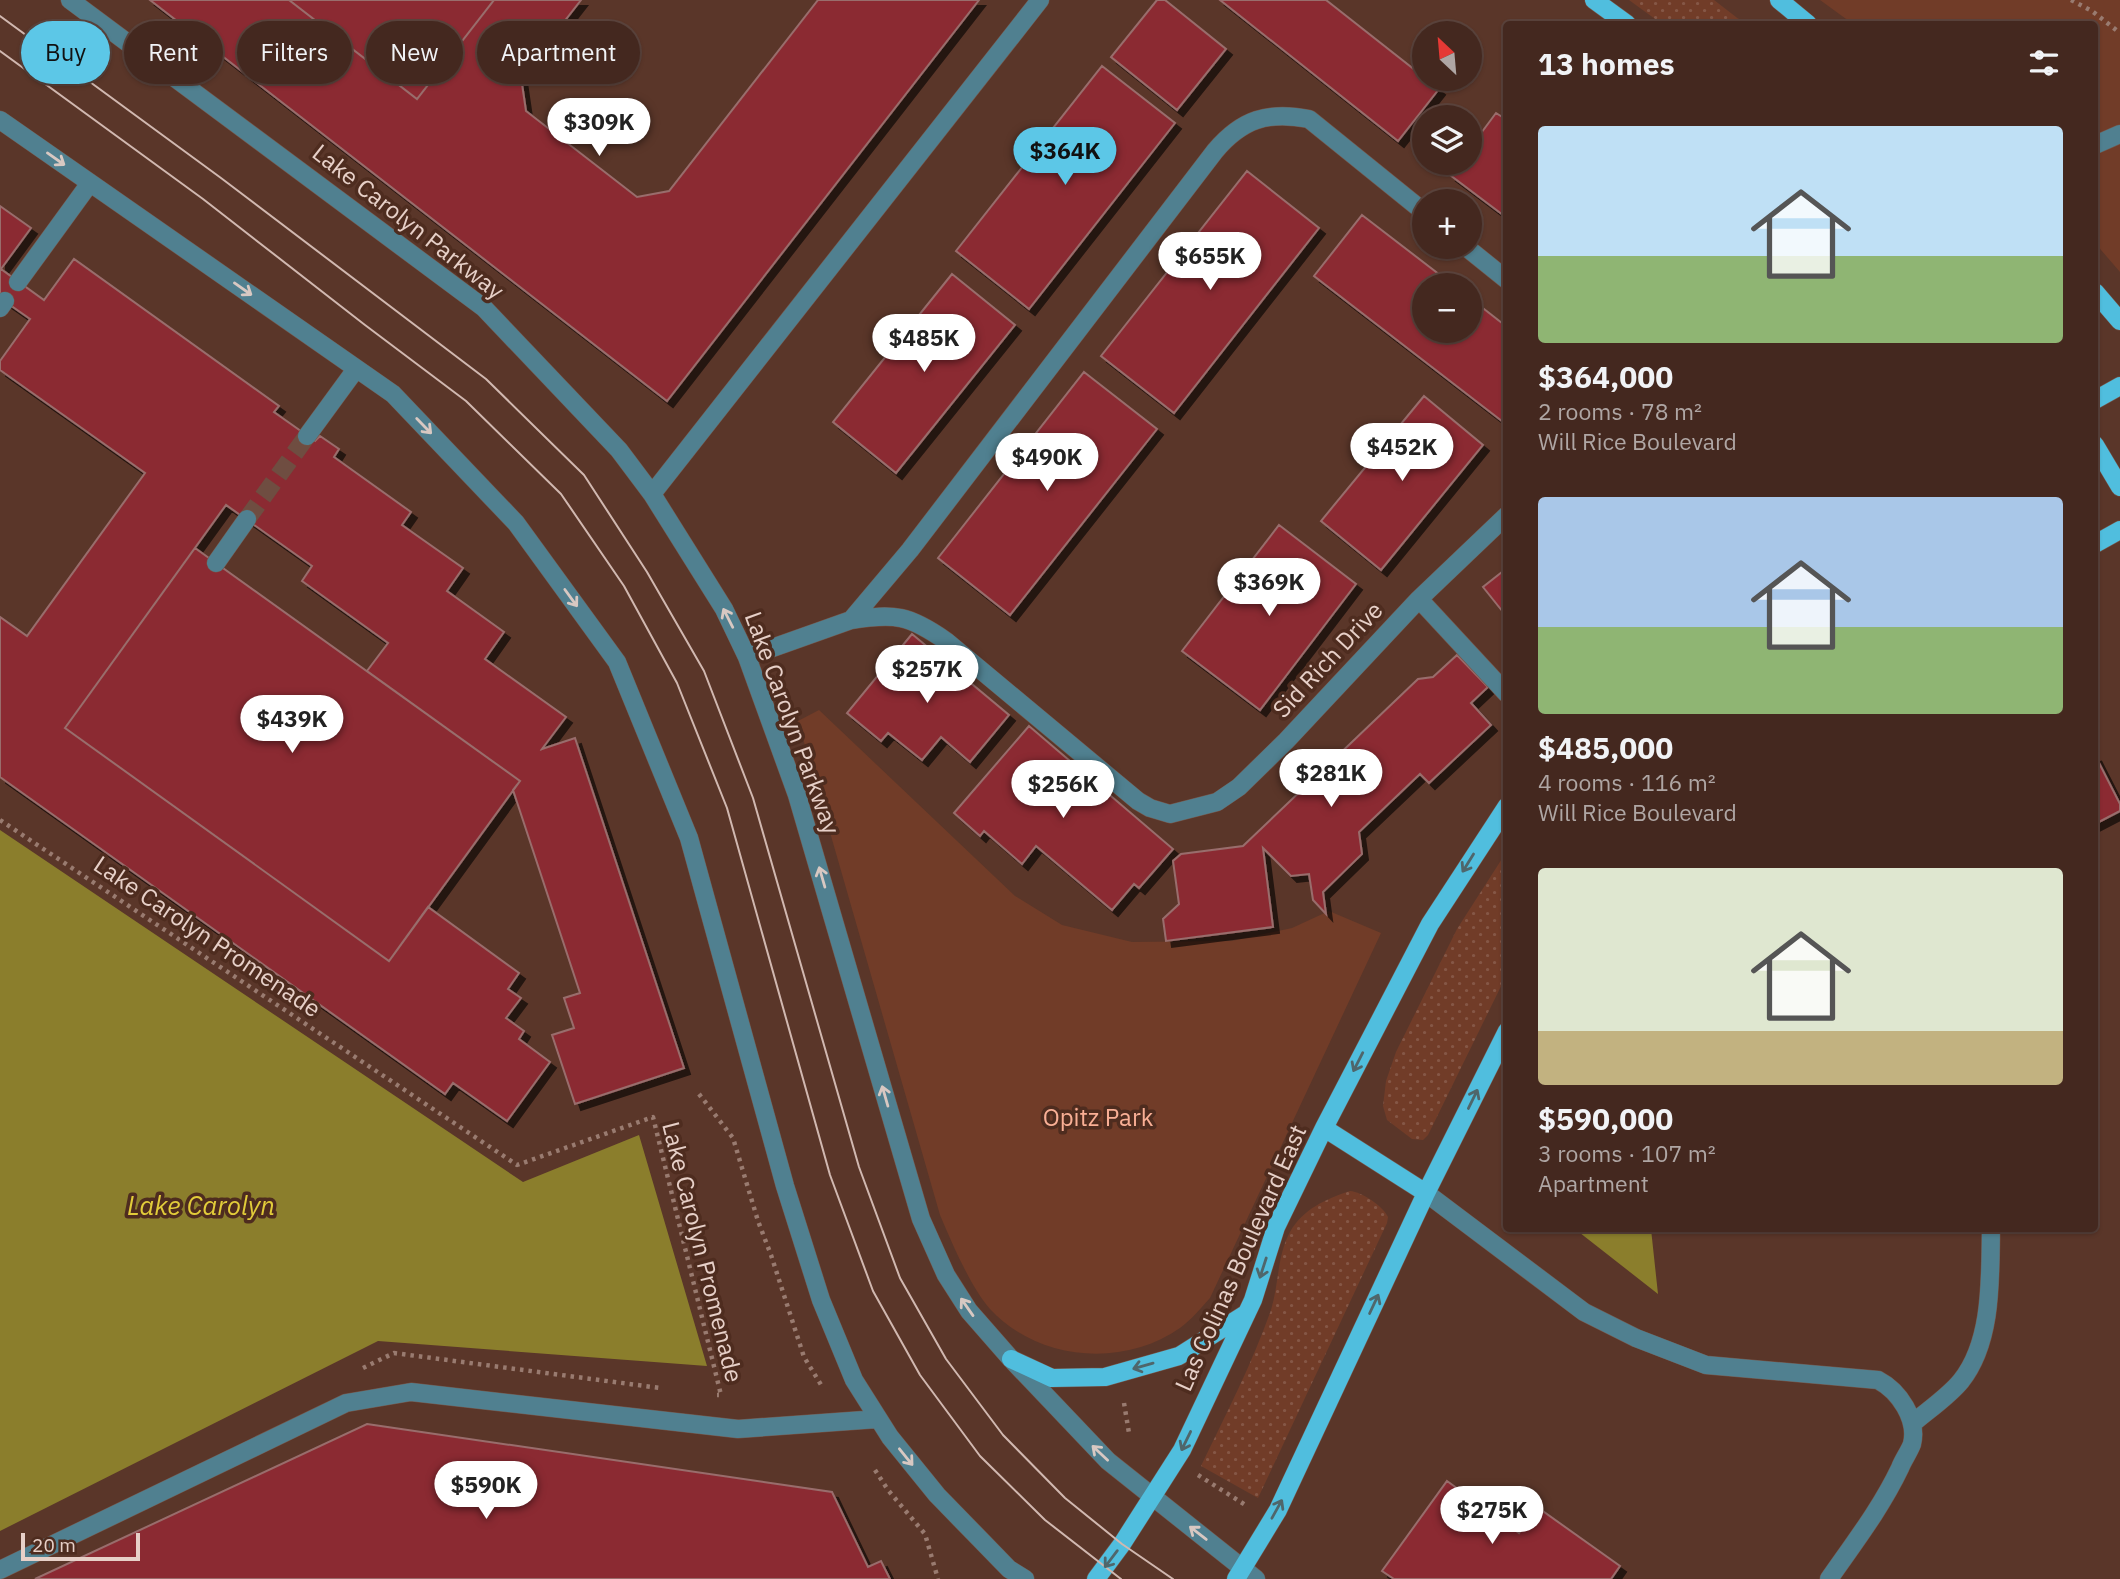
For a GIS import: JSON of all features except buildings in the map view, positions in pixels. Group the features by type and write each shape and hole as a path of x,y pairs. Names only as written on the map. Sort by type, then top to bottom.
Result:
{"main road":[{"path":"1594,0 1623,21"},
{"path":"1779,0 1804,21"},
{"path":"2098,295 2120,321"},
{"path":"2098,398 2120,386"},
{"path":"2098,450 2120,487"},
{"path":"2098,542 2120,530"},
{"name":"Las Colinas Boulevard East","path":"1096,1579 1182,1450 1247,1313 1276,1227 1324,1128 1430,924 1503,812"},
{"path":"1245,1576 1426,1194 1503,1039"},
{"path":"1324,1128 1426,1194"},
{"path":"1011,1359 1052,1378 1105,1377 1179,1356 1247,1313"}],"street":[{"name":"Lake Carolyn Parkway","path":"70,0 484,308 619,450 652,494 724,610 747,657 797,794 921,1219 946,1275 969,1311 1092,1446 1245,1576"},
{"path":"652,494 1040,0"},
{"path":"747,657 851,620 910,550 1215,151 1237,130 1271,116 1309,119 1412,202"},
{"path":"0,120 393,394 516,523 617,662 689,838 785,1186 821,1300 854,1380 890,1437 937,1495 1009,1569 1025,1579"},
{"path":"2098,144 2120,134"},
{"path":"18,282 90,183"},
{"path":"1481,259 1503,277"},
{"path":"307,436 356,369"},
{"path":"216,563 247,519"},
{"name":"Sid Rich Drive","path":"851,620 883,615 904,618 922,625 946,641 1138,801 1170,814 1217,802 1239,787 1286,741 1419,599 1503,520"},
{"path":"1419,599 1503,690"},
{"path":"1426,1194 1584,1312 1636,1338 1706,1365 1878,1380 1887,1384 1901,1401 1912,1424 1912,1442 1891,1486 1829,1579"},
{"path":"1912,1424 1961,1381 1970,1366 1984,1330 1989,1300 1992,1232"},
{"path":"0,1570 346,1403 398,1394 411,1392 738,1429 878,1419"}],"path":[{"path":"2071,0 2092,11 2120,33"},
{"name":"Lake Carolyn Promenade","path":"0,820 517,1165 653,1117 721,1395 707,1394"},
{"path":"357,1371 394,1353 667,1388"},
{"path":"1123,1394 1129,1433"},
{"path":"1197,1475 1254,1510"}],"green space":[{"path":"1629,0 1714,0 1741,21 1658,21"},
{"path":"1820,0 2120,0 2120,272 2098,246 2098,21 1849,21"},
{"name":"Opitz Park","path":"819,710 1015,896 1062,925 1132,942 1232,941 1292,928 1329,911 1381,933 1210,1298 1184,1325 1157,1341 1133,1349 1082,1353 1032,1340 990,1309 969,1277 940,1215 798,721"},
{"path":"1503,857 1503,982 1428,1135 1423,1140 1412,1139 1387,1120 1383,1106 1386,1081 1396,1052 1457,929"},
{"path":"1350,1191 1377,1204 1388,1217 1387,1223 1258,1498 1201,1466 1264,1330 1290,1232 1301,1217 1316,1206"}],"water":[{"name":"Lake Carolyn","path":"0,830 523,1182 639,1135 707,1366 378,1341 0,1531"},
{"path":"1579,1232 1651,1232 1658,1294"}],"tunnel":[{"path":"247,519 307,436"}],"tram line":[{"path":"0,16 221,178 486,379 584,475 647,572 704,671 753,798 859,1167 900,1278 946,1359 1003,1435 1065,1498 1122,1544 1173,1579"},
{"path":"0,51 203,199 466,401 561,494 624,586 677,683 727,808 830,1175 873,1291 920,1375 980,1456 1045,1520 1121,1579"}]}
